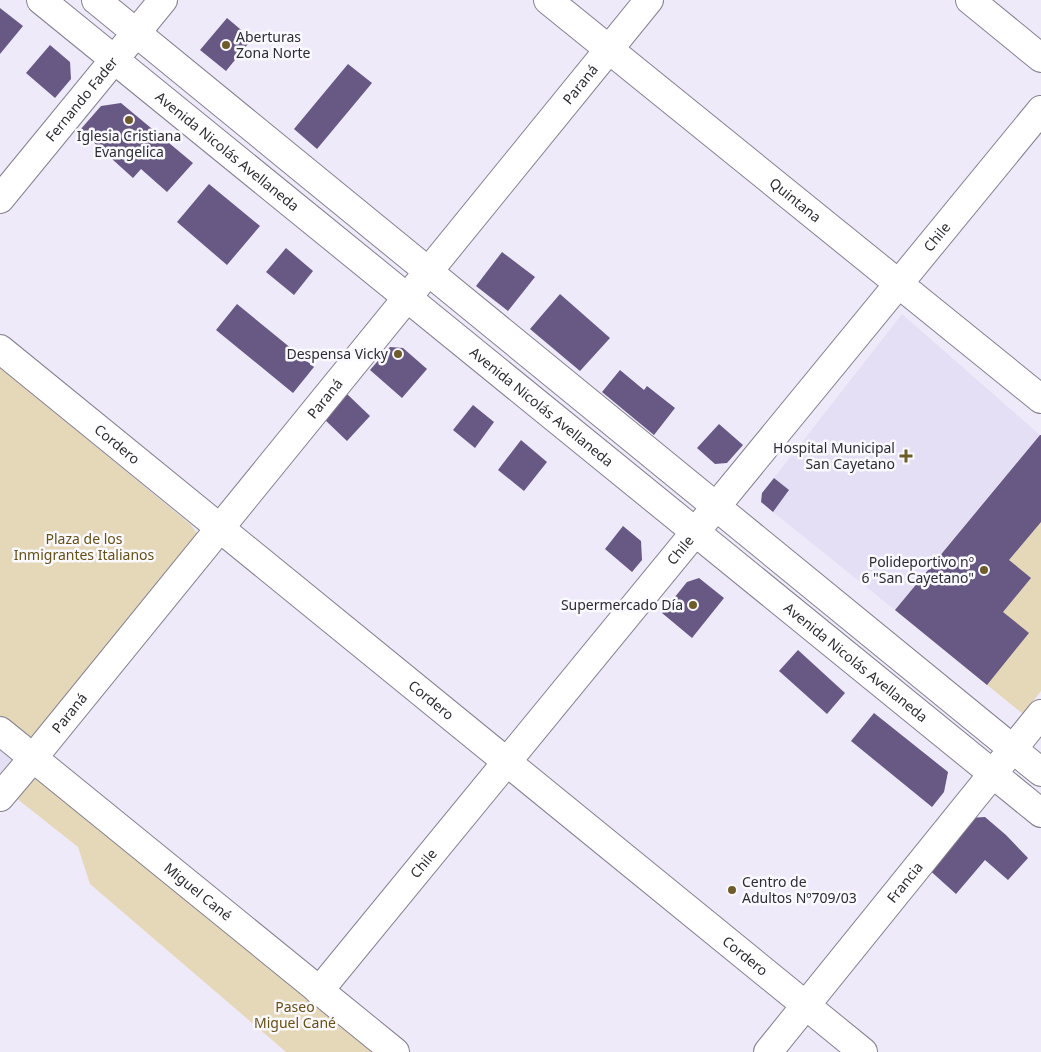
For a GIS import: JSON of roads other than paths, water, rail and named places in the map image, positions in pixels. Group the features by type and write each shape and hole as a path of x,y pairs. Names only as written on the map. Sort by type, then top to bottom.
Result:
{"street":[{"name":"Avenida Nicolás Avellaneda","path":"41,0 1041,813"},
{"path":"96,0 1041,772"},
{"name":"Fernando Fader","path":"0,199 163,0"},
{"name":"Quintana","path":"548,0 1041,399"},
{"name":"Paraná","path":"0,797 649,0"},
{"path":"970,0 1041,58"},
{"name":"Chile","path":"319,991 1041,110"},
{"name":"Cordero","path":"0,349 863,1052"},
{"name":"Francia","path":"768,1052 1041,714"},
{"name":"Miguel Cané","path":"0,731 395,1052"}],"place":[{"name":"Aberturas Zona Norte","path":"226,45"},
{"name":"Iglesia Cristiana Evangelica","path":"129,120"},
{"name":"Despensa Vicky","path":"398,354"},
{"name":"Hospital Municipal San Cayetano","path":"906,456"},
{"name":"Polideportivo nº 6 \"San Cayetano\"","path":"984,570"},
{"name":"Supermercado Día","path":"693,605"},
{"name":"Centro de Adultos Nº709/03","path":"732,890"}],"park label":[{"name":"Plaza de los Inmigrantes Italianos","path":"84,548"},
{"name":"Paseo Miguel Cané","path":"295,1016"}]}
